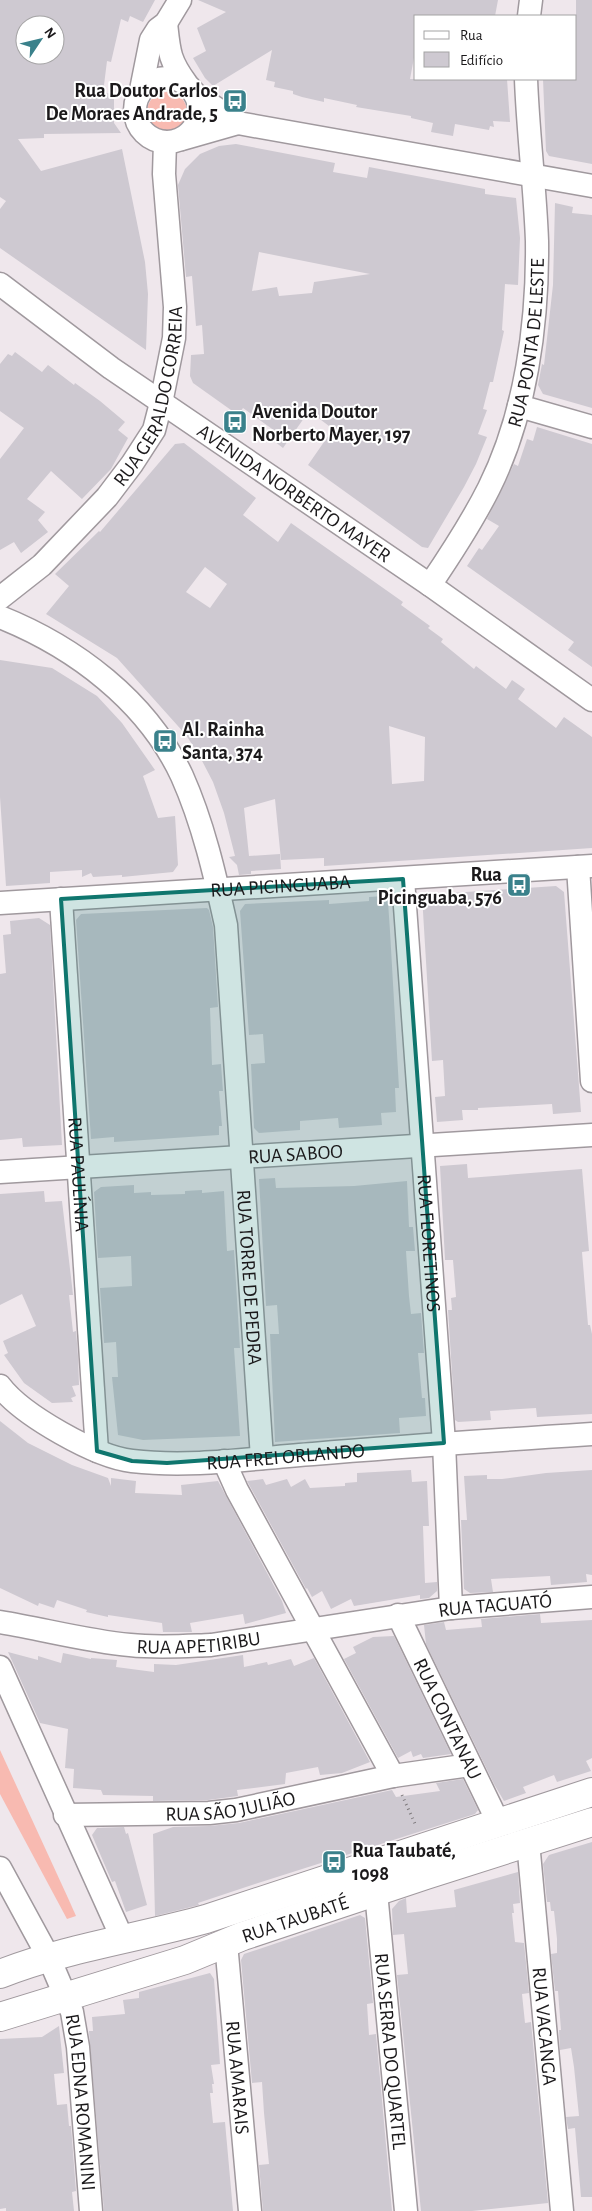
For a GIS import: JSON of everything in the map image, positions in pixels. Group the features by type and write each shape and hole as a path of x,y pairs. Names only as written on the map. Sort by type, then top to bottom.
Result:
{"main road":[{"name":"RUA TAUBATÉ","path":"0,1974 49,1958 206,1919 592,1792"},
{"name":"RUA TAUBATÉ","path":"0,2018 185,1960 226,1943 376,1892 592,1822"}],"street":[{"path":"180,0 166,23 158,29 151,40 141,90 134,106 137,124 149,137 174,140 238,123 592,186"},
{"path":"529,15 531,0"},
{"path":"166,23 169,50 174,66 191,89 199,110 198,119 189,134 174,140"},
{"path":"141,90 155,79 171,77 238,123"},
{"name":"RUA PONTA DE LESTE","path":"430,585 467,529 490,486 507,444 518,406 533,327 537,242 526,80"},
{"name":"RUA GERALDO CORREIA","path":"0,598 42,565 107,497 132,464 154,430 174,338 175,307 164,174 174,140"},
{"name":"AVENIDA NORBERTO MAYER","path":"0,284 111,368 430,585 592,700"},
{"path":"518,406 592,427"},
{"name":"RUA TORRE DE PEDRA","path":"0,617 49,640 76,656 114,687 143,717 165,746 182,776 198,819 226,925 262,1458"},
{"path":"585,867 592,1082"},
{"name":"RUA PICINGUABA","path":"0,904 585,867"},
{"name":"RUA FLORETINOS","path":"403,879 444,1443 451,1608"},
{"name":"RUA PAULÍNIA","path":"61,899 97,1451"},
{"name":"RUA SABOO","path":"0,1172 592,1134"},
{"name":"RUA FREI ORLANDO","path":"0,1386 8,1397 30,1413 97,1451 132,1461 167,1463 224,1461 444,1443 592,1434"},
{"path":"224,1461 237,1490 393,1776"},
{"name":"RUA TAGUATÓ","path":"398,1615 451,1608 592,1598"},
{"name":"RUA APETIRIBU","path":"0,1622 90,1640 131,1645 173,1647 211,1645 314,1630 398,1615"},
{"name":"RUA CONTANAU","path":"398,1615 498,1822"},
{"path":"0,1667 65,1815 123,1940"},
{"name":"RUA SÃO JULIÃO","path":"65,1815 209,1814 236,1810 393,1776 470,1765"},
{"name":"RUA VACANGA","path":"528,1842 562,2211"},
{"name":"RUA EDNA ROMANINI","path":"0,1868 49,1958 72,2012 78,2047 91,2211"},
{"name":"RUA SERRA DO QUARTEL","path":"376,1892 406,2211"},
{"name":"RUA AMARAIS","path":"226,1943 250,2211"}],"path":[{"path":"393,1776 426,1846"}],"highlighted area":[{"path":"403,879 444,1443 167,1463 132,1461 97,1451 61,899"}],"shaded area":[{"path":"171,92 178,95 184,101 187,112 186,120 178,129 171,132 163,132 156,129 148,120 147,108 150,101 159,93"},
{"path":"0,1750 76,1916 67,1919 0,1794"}],"building":[{"path":"0,0 155,0 143,22 130,16 128,22 121,19 111,62 107,61 103,93 114,94 114,123 121,133 44,134 44,138 18,139 41,171 122,149 145,262 148,294 146,350 0,248 0,209 6,201 0,197"},
{"path":"198,0 498,0 495,15 414,15 414,58 410,79 507,80 510,122 493,121 494,127 490,126 489,130 455,124 453,136 431,132 433,123 411,118 411,116 356,107 357,105 324,98 324,102 302,97 293,94 293,91 274,87 275,82 266,80 272,50 213,86 205,78 193,58 206,51 197,28 226,12"},
{"path":"576,0 592,0 592,164 549,156 546,151 543,80 577,80"},
{"path":"236,144 335,163 333,172 367,178 369,167 485,189 485,194 516,198 520,238 518,285 505,284 502,330 504,331 493,382 490,382 483,409 487,410 478,434 487,437 464,487 428,548 422,547 308,465 333,429 309,411 283,448 270,438 275,431 243,408 238,415 193,383 190,376 191,355 204,354 202,325 196,326 192,276 186,277 178,185 185,169 200,154 219,146","holes":["259,252 370,274 314,282 312,293 279,296 277,287 252,291"]},
{"path":"555,203 573,207 572,213 592,215 592,408 543,394 538,385 542,364 544,365 553,285"},
{"path":"15,352 42,372 48,365 74,385 75,383 100,401 125,422 118,430 128,438 111,469 82,499 51,471 27,499 45,512 38,520 48,532 21,553 14,542 0,550 0,459 24,428 0,411 0,364 8,354 12,356"},
{"path":"537,427 592,444 592,667 568,650 574,642 467,566 479,548 482,550 499,526 487,519 514,464 518,466 527,439 533,441"},
{"path":"184,443 256,498 243,515 278,542 291,523 403,602 401,605 430,626 428,628 443,639 441,642 474,669 476,666 506,689 512,680 525,689 518,699 556,728 564,717 592,737 592,848 324,866 324,858 281,860 275,799 244,808 249,856 280,854 281,869 251,871 251,874 239,875 237,865 229,857 235,856 224,813 213,782 186,735 117,658 46,614 69,586 55,574 100,532 175,444","holes":["205,567 227,584 210,608 186,592","389,726 425,737 424,781 392,784"]},
{"path":"0,660 52,668 97,696 122,723 155,770 143,776 158,818 175,816 178,865 173,872 122,877 122,875 93,877 91,873 82,877 82,870 50,872 50,883 6,886 0,797"},
{"path":"556,886 564,892 581,1112 553,1114 552,1104 478,1108 478,1110 462,1110 463,1120 437,1122 435,1097 445,1096 443,1060 432,1061 422,895"},
{"path":"383,896 388,902 390,931 399,1088 395,1088 396,1112 381,1113 382,1125 339,1128 338,1118 300,1121 300,1130 259,1133 254,1128 251,1064 265,1063 263,1034 249,1035 240,911 245,904 329,900 329,904 369,901 369,897"},
{"path":"207,908 213,927 218,1007 210,1008 212,1065 221,1064 223,1091 219,1091 222,1126 219,1126 219,1135 114,1142 114,1137 91,1139 76,920 81,914"},
{"path":"39,918 50,925 62,1145 23,1147 22,1138 0,1140 0,974 6,973 3,935 11,934 10,921"},
{"path":"467,1164 468,1178 582,1169 589,1251 582,1252 588,1325 590,1325 592,1334 592,1414 537,1417 536,1408 490,1411 491,1420 458,1422 455,1420 448,1310 452,1310 451,1298 456,1297 453,1260 445,1260 440,1166"},
{"path":"275,1178 276,1188 354,1186 407,1181 409,1227 413,1227 415,1251 406,1251 409,1296 411,1314 421,1313 424,1353 418,1353 422,1398 425,1398 426,1416 399,1418 400,1433 275,1442 270,1334 279,1334 277,1305 266,1306 259,1179"},
{"path":"134,1185 134,1193 151,1192 151,1195 185,1194 185,1191 202,1190 202,1193 224,1191 227,1251 234,1250 240,1348 234,1348 240,1436 143,1440 118,1435 112,1377 118,1377 116,1342 104,1343 100,1288 132,1286 131,1256 98,1258 94,1192 101,1187"},
{"path":"44,1191 45,1202 62,1201 73,1295 69,1295 73,1332 76,1331 78,1356 79,1385 72,1386 76,1396 71,1398 73,1402 52,1403 24,1383 4,1355 8,1353 3,1341 36,1326 22,1294 0,1305 0,1194"},
{"path":"0,1421 28,1443 72,1465 108,1478 111,1486 111,1478 136,1481 135,1493 182,1495 181,1485 218,1481 282,1601 286,1613 245,1624 243,1614 190,1623 192,1632 163,1632 162,1623 108,1615 108,1617 86,1612 87,1610 57,1600 54,1608 39,1603 38,1606 0,1588"},
{"path":"411,1470 412,1482 427,1481 429,1526 423,1526 425,1583 437,1582 437,1591 429,1598 420,1599 420,1595 354,1606 351,1599 331,1609 322,1591 312,1597 306,1589 247,1481 263,1479 266,1485 287,1479 291,1487 305,1479 310,1488 345,1486 345,1483 357,1482 357,1473"},
{"path":"592,1470 592,1575 586,1574 587,1582 551,1585 550,1576 491,1579 493,1592 470,1593 464,1589 461,1520 467,1520 464,1476 487,1475 487,1479 502,1479 546,1473"},
{"path":"540,1614 541,1623 592,1620 592,1758 586,1761 591,1771 557,1782 554,1775 523,1787 526,1793 504,1801 426,1644 424,1625 444,1622 446,1630 482,1627 481,1619"},
{"path":"394,1636 451,1754 423,1758 421,1754 413,1757 411,1751 398,1758 344,1659 356,1653 353,1647 373,1637"},
{"path":"8,1652 38,1660 38,1656 61,1663 63,1653 91,1659 117,1660 116,1667 154,1672 154,1664 176,1665 243,1655 244,1667 267,1662 268,1665 291,1659 294,1666 314,1658 370,1762 342,1773 320,1775 318,1767 286,1773 285,1784 237,1790 238,1796 208,1800 153,1801 153,1796 103,1795 101,1790 73,1788 74,1769 65,1768 68,1729 40,1723"},
{"path":"463,1779 478,1810 475,1814 255,1884 198,1903 199,1905 155,1916 153,1834 173,1827 239,1823 392,1790 396,1797 440,1791 436,1783"},
{"path":"124,1827 126,1834 128,1833 147,1905 126,1912 115,1881 112,1882 92,1835 97,1828"},
{"path":"592,1842 592,2197 581,2197 575,2128 568,2129 566,2117 579,2116 574,2067 571,2048 560,2050 559,2030 561,2030 558,1991 555,1991 551,1954 557,1953 557,1939 554,1911 551,1911 550,1902 547,1902 543,1864 549,1855"},
{"path":"518,1872 520,1903 513,1904 514,1913 512,1913 515,1942 524,1943 529,1993 522,1994 525,2023 531,2022 548,2203 472,2211 421,2211 397,1975 408,1974 404,1934 393,1935 392,1909 399,1901 406,1898 407,1913 456,1907 454,1890"},
{"path":"360,1915 365,1918 373,2003 367,2004 369,2035 376,2034 392,2211 263,2211 259,2165 269,2164 262,2082 252,2083 241,1960 244,1954"},
{"path":"210,1973 214,1979 220,2064 211,2065 214,2084 212,2084 213,2093 210,2093 213,2123 225,2122 233,2211 104,2211 89,2031 93,2031 92,2017 125,2014 123,2000 139,1998 139,1992"},
{"path":"59,2026 64,2073 54,2074 57,2105 67,2104 69,2126 71,2126 76,2191 72,2192 74,2211 6,2211 6,2208 0,2209 0,2039 42,2037"}],"place":[{"name":"Rua Doutor Carlos De Moraes Andrade, 5","path":"235,101"},
{"name":"Avenida Doutor Norberto Mayer, 197","path":"235,422"},
{"name":"Al. Rainha Santa, 374","path":"165,741"},
{"name":"Rua Picinguaba, 576","path":"519,885"},
{"name":"Rua Taubaté, 1098","path":"334,1862"}]}
